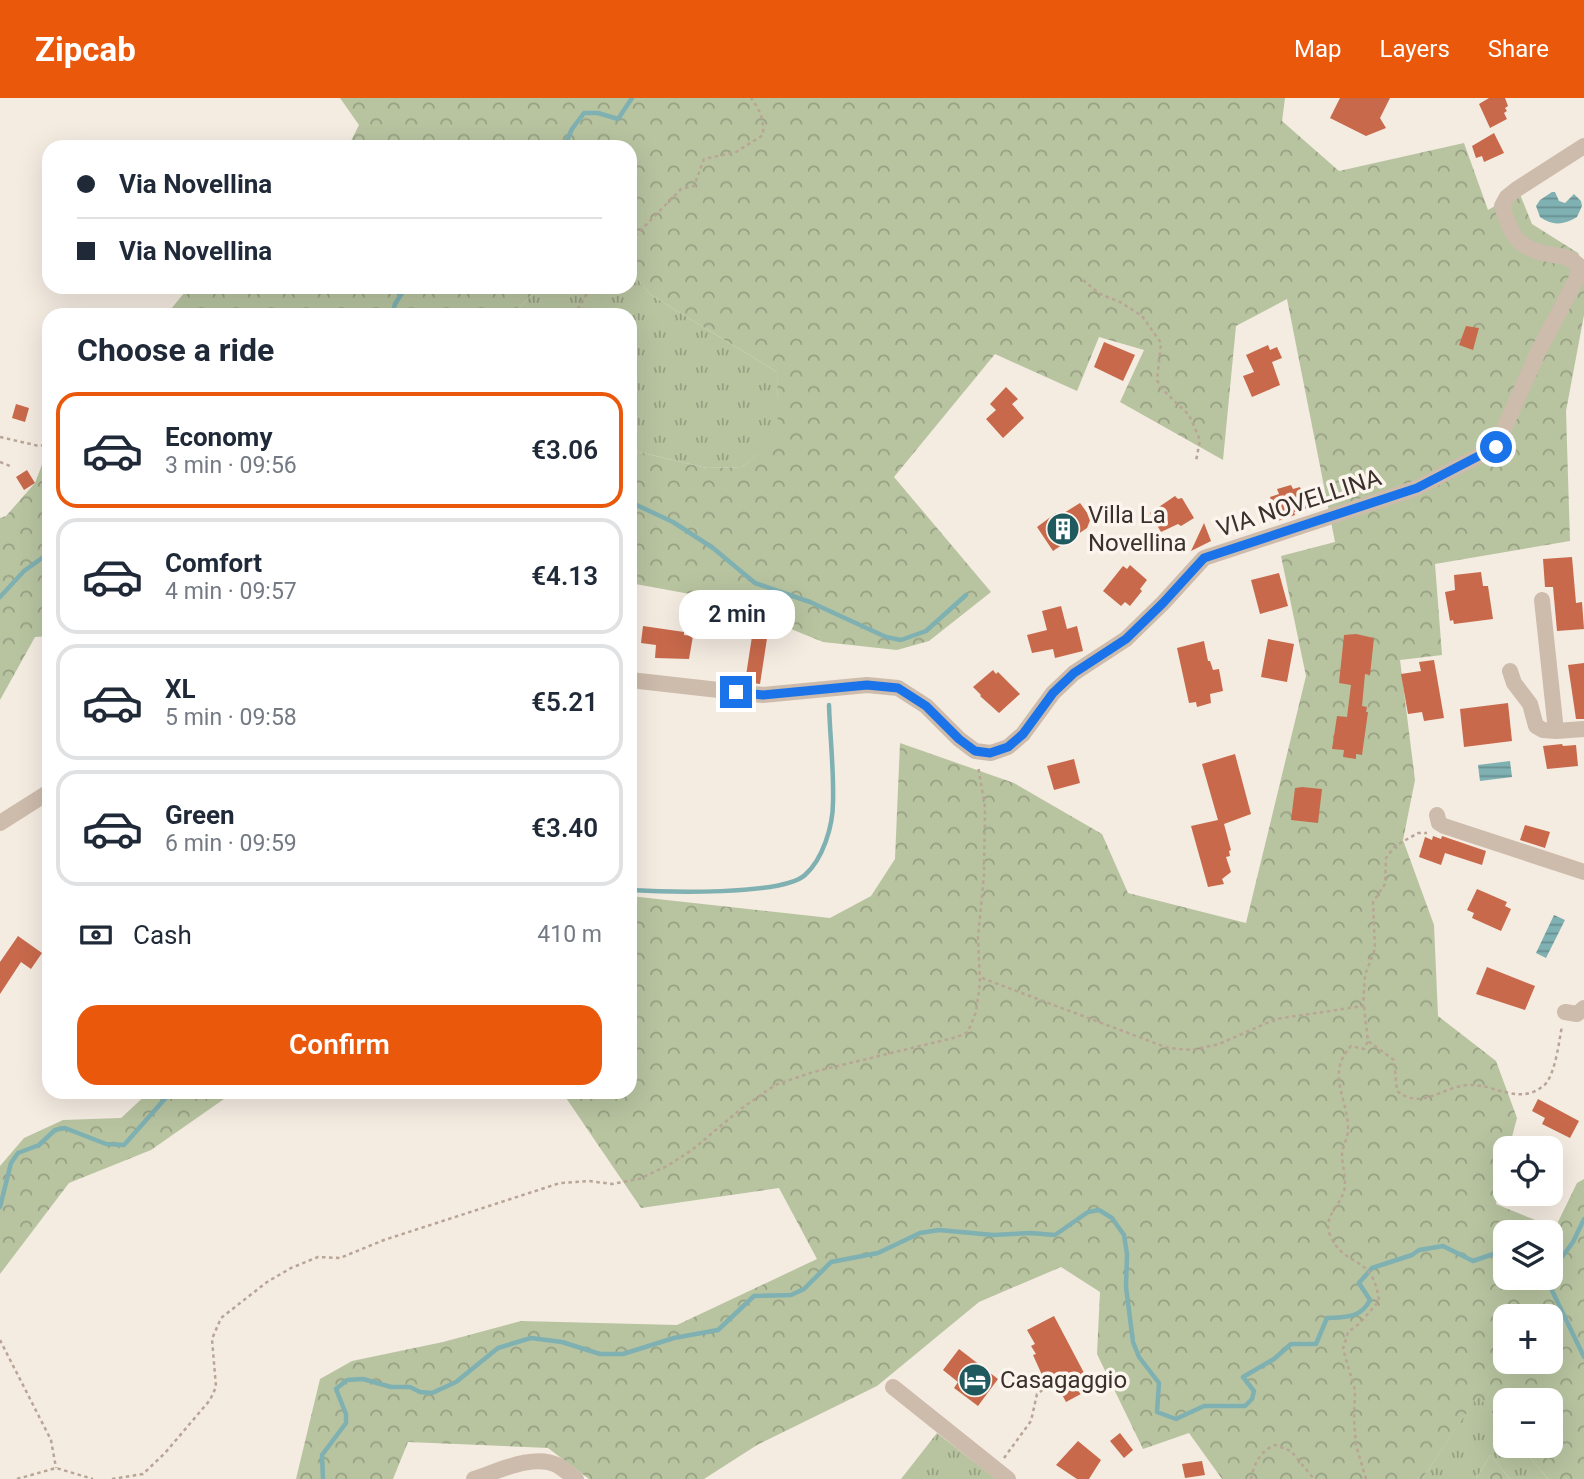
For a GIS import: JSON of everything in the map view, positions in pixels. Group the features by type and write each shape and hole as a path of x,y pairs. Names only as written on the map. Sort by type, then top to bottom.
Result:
{"street":[{"name":"VIA NOVELLINA","path":"975,751 990,753 1008,747 1023,734 1053,693 1074,673 1126,639 1204,558 1417,488 1496,447 1539,350 1578,276 1578,265 1572,258 1546,254 1522,246 1511,234 1502,206 1507,197 1517,189 1584,146"},
{"path":"1542,600 1556,731"},
{"path":"1510,671 1514,682 1530,704 1536,726 1543,730 1556,731 1584,729"},
{"path":"637,681 763,695 867,685 898,688 926,706 975,751"},
{"path":"0,824 42,797"},
{"path":"1437,815 1439,823 1444,826 1584,872"},
{"path":"893,1387 1002,1474"},
{"path":"474,1479 530,1462 556,1464 576,1479"}],"path":[{"path":"637,234 681,189 694,186 704,159 736,152 763,135 764,121 751,98"},
{"path":"1083,280 1100,294 1120,302 1142,316 1161,343 1157,380 1189,415 1200,440 1196,461"},
{"path":"0,437 42,445"},
{"path":"0,462 10,466"},
{"path":"112,1479 143,1474 165,1453 210,1400 216,1387 212,1339 221,1318 275,1277 318,1257 340,1258 384,1240 560,1182 589,1181 612,1184 639,1179 692,1150 775,1084 968,1032 976,1012 980,977 978,937 984,875 985,807 975,751"},
{"path":"1366,1479 1356,1445 1355,1390 1343,1349 1348,1332 1359,1324 1379,1301 1376,1282 1362,1264 1340,1252 1328,1233 1330,1214 1344,1191 1342,1151 1349,1129 1338,1077 1342,1056 1351,1046 1364,1049 1368,1041 1363,1006 1365,975 1375,950 1373,902 1385,884 1386,858 1395,846 1418,833 1427,833"},
{"path":"980,977 1168,1048 1192,1050 1219,1044 1276,1019 1363,1006"},
{"path":"1368,1041 1394,1060 1397,1091 1407,1099 1424,1099 1471,1084 1516,1095 1531,1094 1546,1086 1552,1072 1563,1022 1575,1011"},
{"path":"0,1340 51,1440 56,1468"},
{"path":"1002,1474 1031,1421 1037,1394 1048,1386"},
{"path":"1251,1479 1254,1466 1265,1449 1275,1445 1291,1451 1314,1479"},
{"path":"17,1479 56,1468 93,1479"}],"green space":[{"path":"340,98 1285,98 1282,121 1339,171 1464,143 1488,210 1519,192 1532,224 1578,253 1584,266 1584,315 1566,411 1570,541 1435,564 1442,655 1400,660 1415,780 1403,840 1434,925 1438,1016 1496,1061 1517,1118 1512,1136 1493,1136 1493,1206 1501,1206 1535,1220 1493,1220 1493,1290 1563,1290 1563,1220 1559,1220 1577,1183 1584,1179 1584,1479 1548,1479 1530,1458 1563,1458 1563,1388 1493,1388 1493,1413 1478,1396 1422,1479 1222,1479 1189,1433 1143,1449 1097,1354 1100,1292 1061,1267 979,1302 877,1386 757,1445 704,1479 589,1479 548,1448 408,1442 393,1479 296,1479 320,1379 352,1361 443,1342 521,1321 677,1325 817,1259 779,1188 641,1208 567,1099 637,1099 637,897 830,918 871,896 895,859 900,743 1014,783 1102,834 1128,893 1246,923 1306,676 1281,556 1335,542 1287,299 1236,326 1223,460 1120,402 1144,350 1099,337 1077,391 995,354 894,477 991,592 929,641 897,650 823,642 717,599 637,584 637,452 707,468 742,467 778,437 777,372 651,295 637,278 637,140 352,140 359,125"},
{"path":"637,278 651,295 777,372 779,437 742,467 707,468 637,452 637,308 519,308 533,294 637,294"},
{"path":"183,294 533,294 519,308 172,308"},
{"path":"42,464 42,636 35,637 0,700 0,518 6,516 35,483"},
{"path":"141,1099 224,1099 151,1150 69,1183 0,1274 0,1166 24,1138 63,1120 121,1118"},
{"path":"1478,1395 1493,1413 1493,1458 1530,1458 1548,1479 1510,1479 1490,1455 1476,1479 1422,1479"},
{"path":"937,1433 996,1479 901,1479"},
{"path":"1490,1455 1510,1479 1476,1479"}],"water":[{"path":"1555,192 1559,201 1565,203 1574,194 1581,201 1582,206 1577,217 1558,223 1540,217 1536,206"},
{"path":"1510,761 1512,777 1480,781 1478,765"},
{"path":"1554,915 1565,920 1546,958 1536,953"}],"building":[{"path":"1340,98 1390,98 1380,118 1386,128 1366,136 1330,118"},
{"path":"1489,98 1505,98 1508,106 1504,113 1507,119 1490,128 1479,104"},
{"path":"1494,133 1504,153 1484,162 1482,156 1476,158 1472,146"},
{"path":"1466,326 1479,328 1473,350 1459,345"},
{"path":"1104,342 1135,355 1123,381 1094,367"},
{"path":"1268,345 1270,350 1277,347 1282,358 1272,362 1280,385 1252,397 1243,376 1254,372 1246,355"},
{"path":"1006,387 1018,399 1012,404 1024,418 1003,438 986,419 996,410 990,404"},
{"path":"16,404 29,408 25,422 12,418"},
{"path":"27,470 35,483 24,490 16,477"},
{"path":"1291,485 1293,489 1300,487 1307,508 1278,521 1270,497 1279,494 1277,489"},
{"path":"1175,496 1182,498 1194,518 1181,526 1178,524 1161,532 1150,513"},
{"name":"Villa La Novellina","path":"1080,503 1091,518 1087,528 1053,551 1037,527 1056,513 1059,516"},
{"path":"1204,523 1211,541 1191,551"},
{"path":"1572,557 1576,603 1582,602 1584,629 1557,631 1553,587 1545,587 1543,559"},
{"path":"1130,565 1147,580 1130,606 1125,602 1121,606 1103,591 1123,566 1127,569"},
{"path":"1481,572 1483,586 1488,586 1493,619 1454,624 1453,620 1450,621 1445,592 1455,590 1454,575"},
{"path":"1279,573 1288,606 1260,614 1251,580"},
{"path":"1061,606 1067,629 1077,626 1083,651 1055,658 1053,649 1032,653 1027,635 1047,630 1042,611"},
{"path":"643,626 684,632 684,635 693,636 689,659 655,658 656,645 641,643"},
{"path":"753,630 768,632 760,684 745,682"},
{"path":"1356,634 1374,638 1370,675 1365,674 1362,706 1367,707 1368,712 1362,755 1356,754 1356,759 1343,757 1344,750 1332,749 1337,716 1347,717 1351,685 1339,683 1344,635"},
{"path":"1268,639 1294,644 1287,682 1261,677"},
{"path":"1204,641 1208,661 1213,670 1219,669 1223,691 1210,694 1211,703 1197,707 1196,702 1189,703 1177,648"},
{"path":"1434,660 1444,718 1424,721 1422,712 1408,714 1401,674 1421,671 1419,662"},
{"path":"1584,663 1584,719 1576,719 1568,665"},
{"path":"993,670 1020,694 999,713 973,687"},
{"path":"1508,703 1512,741 1464,747 1460,709"},
{"path":"1576,745 1578,766 1547,769 1543,746"},
{"path":"1235,754 1251,814 1224,824 1231,850 1230,856 1226,857 1231,872 1222,879 1224,884 1208,887 1191,826 1218,820 1202,764"},
{"path":"1074,759 1080,783 1054,790 1047,766"},
{"path":"1295,788 1322,789 1318,823 1291,820"},
{"path":"1525,825 1550,832 1545,848 1520,840"},
{"path":"1433,836 1441,839 1442,836 1486,851 1482,865 1445,853 1441,865 1419,857 1425,837 1432,840"},
{"path":"1477,889 1507,902 1505,906 1511,909 1501,931 1472,918 1474,913 1467,910"},
{"path":"18,936 42,953 31,969 21,962 0,994 0,962"},
{"path":"1487,967 1535,986 1525,1010 1476,994"},
{"path":"1538,1099 1579,1121 1570,1138 1542,1124 1545,1118 1532,1111"},
{"path":"1054,1316 1092,1388 1066,1402 1045,1373 1042,1375 1033,1355 1036,1354 1031,1346 1035,1344 1027,1330"},
{"path":"959,1349 998,1379 978,1406 954,1388 958,1382 943,1370"},
{"path":"1120,1433 1133,1450 1124,1458 1110,1441"},
{"path":"1078,1441 1101,1460 1089,1479 1077,1479 1056,1465"},
{"path":"1202,1461 1205,1475 1185,1478 1182,1464"}],"waterway":[{"path":"567,140 584,113 598,113 618,119 632,98"},
{"path":"394,308 401,294"},
{"path":"637,505 673,522 713,548 755,583 810,602 886,637 901,640 926,631 966,595"},
{"path":"0,597 24,571 42,558"},
{"path":"637,890 748,890 792,882 805,875 822,851 831,821 833,778 829,705"},
{"path":"0,1207 11,1163 18,1153 39,1145 55,1130 65,1128 106,1144 124,1145 165,1099"},
{"path":"323,1479 322,1455 346,1423 346,1414 336,1389 347,1380 363,1379 391,1387 410,1387 420,1392 432,1393 456,1382 498,1348 531,1338 562,1342 600,1354 623,1354 674,1338 718,1330 754,1296 791,1295 804,1289 831,1262 878,1253 920,1233 939,1230 993,1235 1055,1235 1088,1212 1099,1210 1112,1218 1124,1235 1127,1254 1126,1287 1133,1342 1139,1357 1159,1383 1157,1412 1176,1419 1204,1406 1245,1406 1252,1399 1254,1391 1243,1377 1274,1359 1291,1344 1316,1344 1327,1318 1352,1315 1366,1306 1370,1300 1359,1283 1372,1268 1412,1255 1419,1250 1443,1246 1473,1261 1493,1254"},
{"path":"1563,1256 1584,1219"},
{"path":"1552,1290 1584,1357"}],"place":[{"name":"Villa La Novellina","path":"1063,529"},
{"name":"Casagaggio","path":"975,1380"}],"route":[{"path":"736,692 763,695 793,690 867,685 898,688 926,706 975,751 990,753 1008,747 1023,734 1053,693 1074,673 1126,639 1204,558 1417,488 1496,447"}]}
